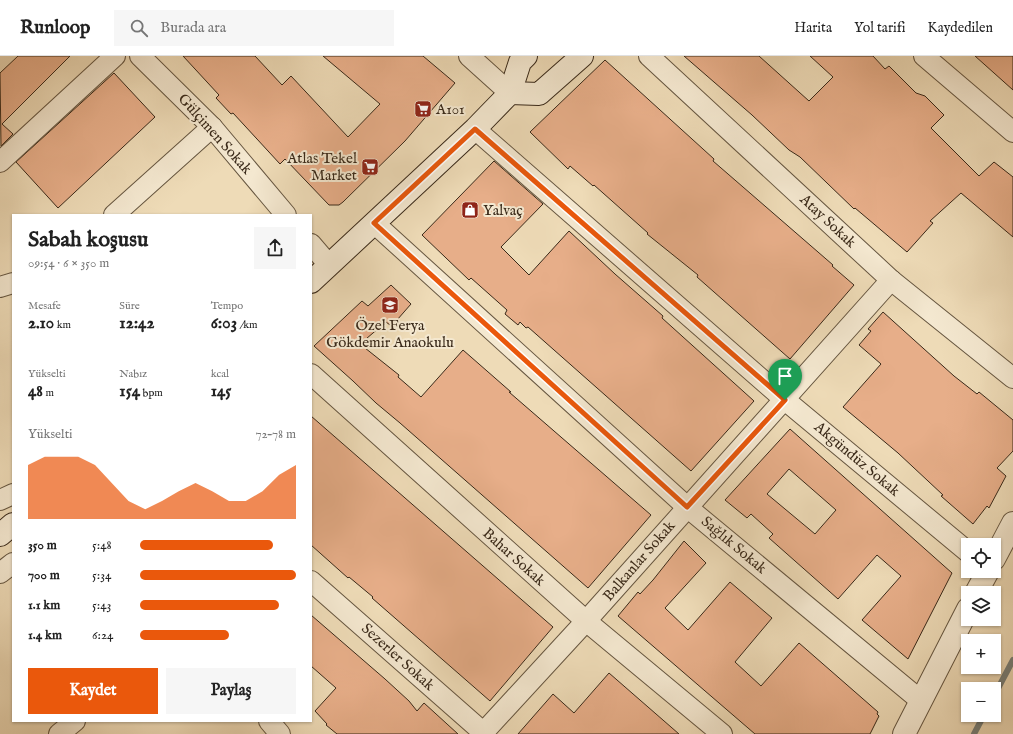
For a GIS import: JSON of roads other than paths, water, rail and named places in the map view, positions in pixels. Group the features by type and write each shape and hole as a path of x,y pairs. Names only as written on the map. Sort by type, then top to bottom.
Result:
{"main road":[{"path":"312,281 475,129 510,93 520,62 526,56"},
{"path":"510,93 539,94 582,56"},
{"path":"1001,546 1013,523"},
{"path":"0,535 12,525"},
{"path":"904,734 961,622"}],"street":[{"path":"0,162 115,56"},
{"name":"Gülçimen Sokak","path":"140,56 212,127 285,214"},
{"path":"469,56 510,93"},
{"name":"Atay Sokak","path":"649,56 891,280 1012,375"},
{"path":"924,56 1013,132"},
{"path":"115,214 212,127"},
{"name":"Akgündüz Sokak","path":"475,129 785,400 961,546"},
{"name":"Sağlık Sokak","path":"374,223 687,507 920,700"},
{"path":"312,245 329,265"},
{"name":"Balkanlar Sokak","path":"483,734 785,400 891,280"},
{"path":"0,287 12,284"},
{"name":"Bahar Sokak","path":"312,375 586,621 722,734"},
{"path":"0,500 12,494"},
{"path":"0,573 12,564"},
{"name":"Sezerler Sokak","path":"312,582 483,734"},
{"path":"59,734 74,722"},
{"path":"270,722 280,734"}],"waterway":[{"path":"1001,683 1013,660"},
{"path":"974,734 980,722"}],"place":[{"name":"A101","path":"423,109"},
{"name":"Atlas Tekel Market","path":"370,167"},
{"name":"Yalvaç","path":"470,210"},
{"name":"Özel Ferya Gökdemir Anaokulu","path":"390,305"}]}
